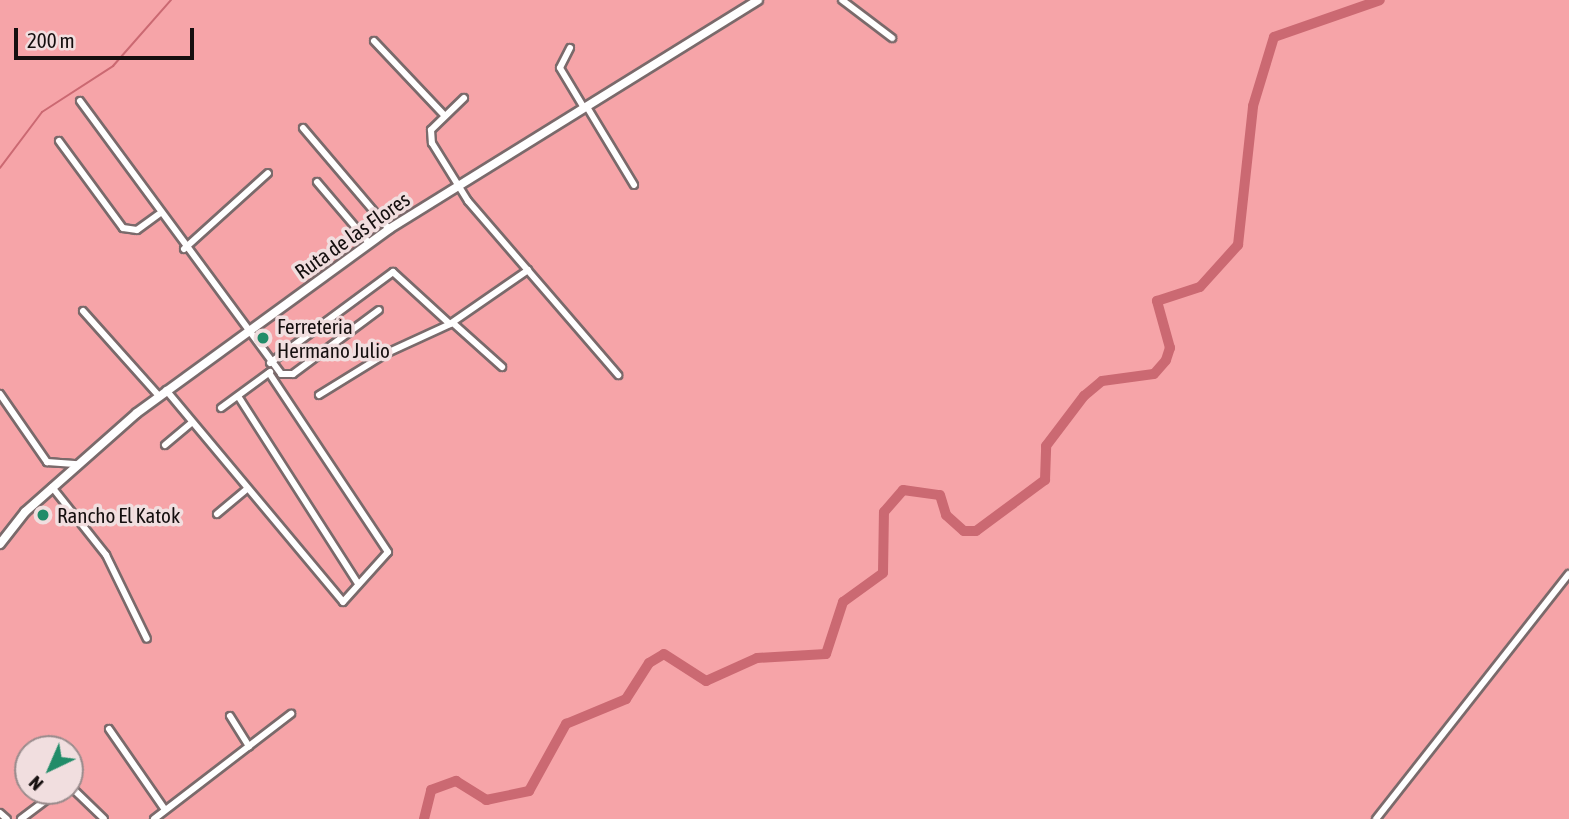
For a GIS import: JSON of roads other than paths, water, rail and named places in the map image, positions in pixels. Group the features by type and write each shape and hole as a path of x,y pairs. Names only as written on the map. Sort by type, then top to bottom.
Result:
{"main road":[{"name":"Ruta de las Flores","path":"0,544 52,487 163,393 369,243 458,183 585,108 758,0"}],"street":[{"path":"842,0 892,38"},
{"path":"374,41 443,114"},
{"path":"570,48 560,68 634,185"},
{"path":"464,98 443,114 430,136 458,183 618,375"},
{"path":"80,101 271,368 385,545 387,558 357,582 343,602 335,600 191,422 83,311"},
{"path":"303,128 389,229"},
{"path":"59,141 122,228 137,230 159,214"},
{"path":"184,249 268,173"},
{"path":"317,182 369,243"},
{"path":"319,396 387,353 451,324 528,270"},
{"path":"221,408 393,272 502,367"},
{"path":"271,368 293,374 379,310"},
{"path":"0,394 47,462 78,464"},
{"path":"238,396 357,582"},
{"path":"165,445 191,422"},
{"path":"52,487 106,555 147,639"},
{"path":"217,514 247,489"},
{"path":"1376,819 1569,574"},
{"path":"154,819 291,714"},
{"path":"230,716 249,746"},
{"path":"109,729 165,810"},
{"path":"84,800 104,819"},
{"path":"21,819 40,805"},
{"path":"0,813 7,819"}],"waterway":[{"path":"0,168 42,112 113,66 171,0"},
{"path":"424,819 431,790 456,781 486,800 529,791 566,724 626,699 649,663 664,654 706,681 757,658 826,654 843,602 883,573 884,512 903,490 940,495 946,515 964,531 976,531 1045,480 1046,446 1084,396 1102,381 1154,374 1166,360 1170,348 1157,301 1200,287 1238,245 1253,106 1274,37 1380,0"}],"place":[{"name":"Ferreteria Hermano Julio","path":"263,338"},
{"name":"Rancho El Katok","path":"43,515"}]}
